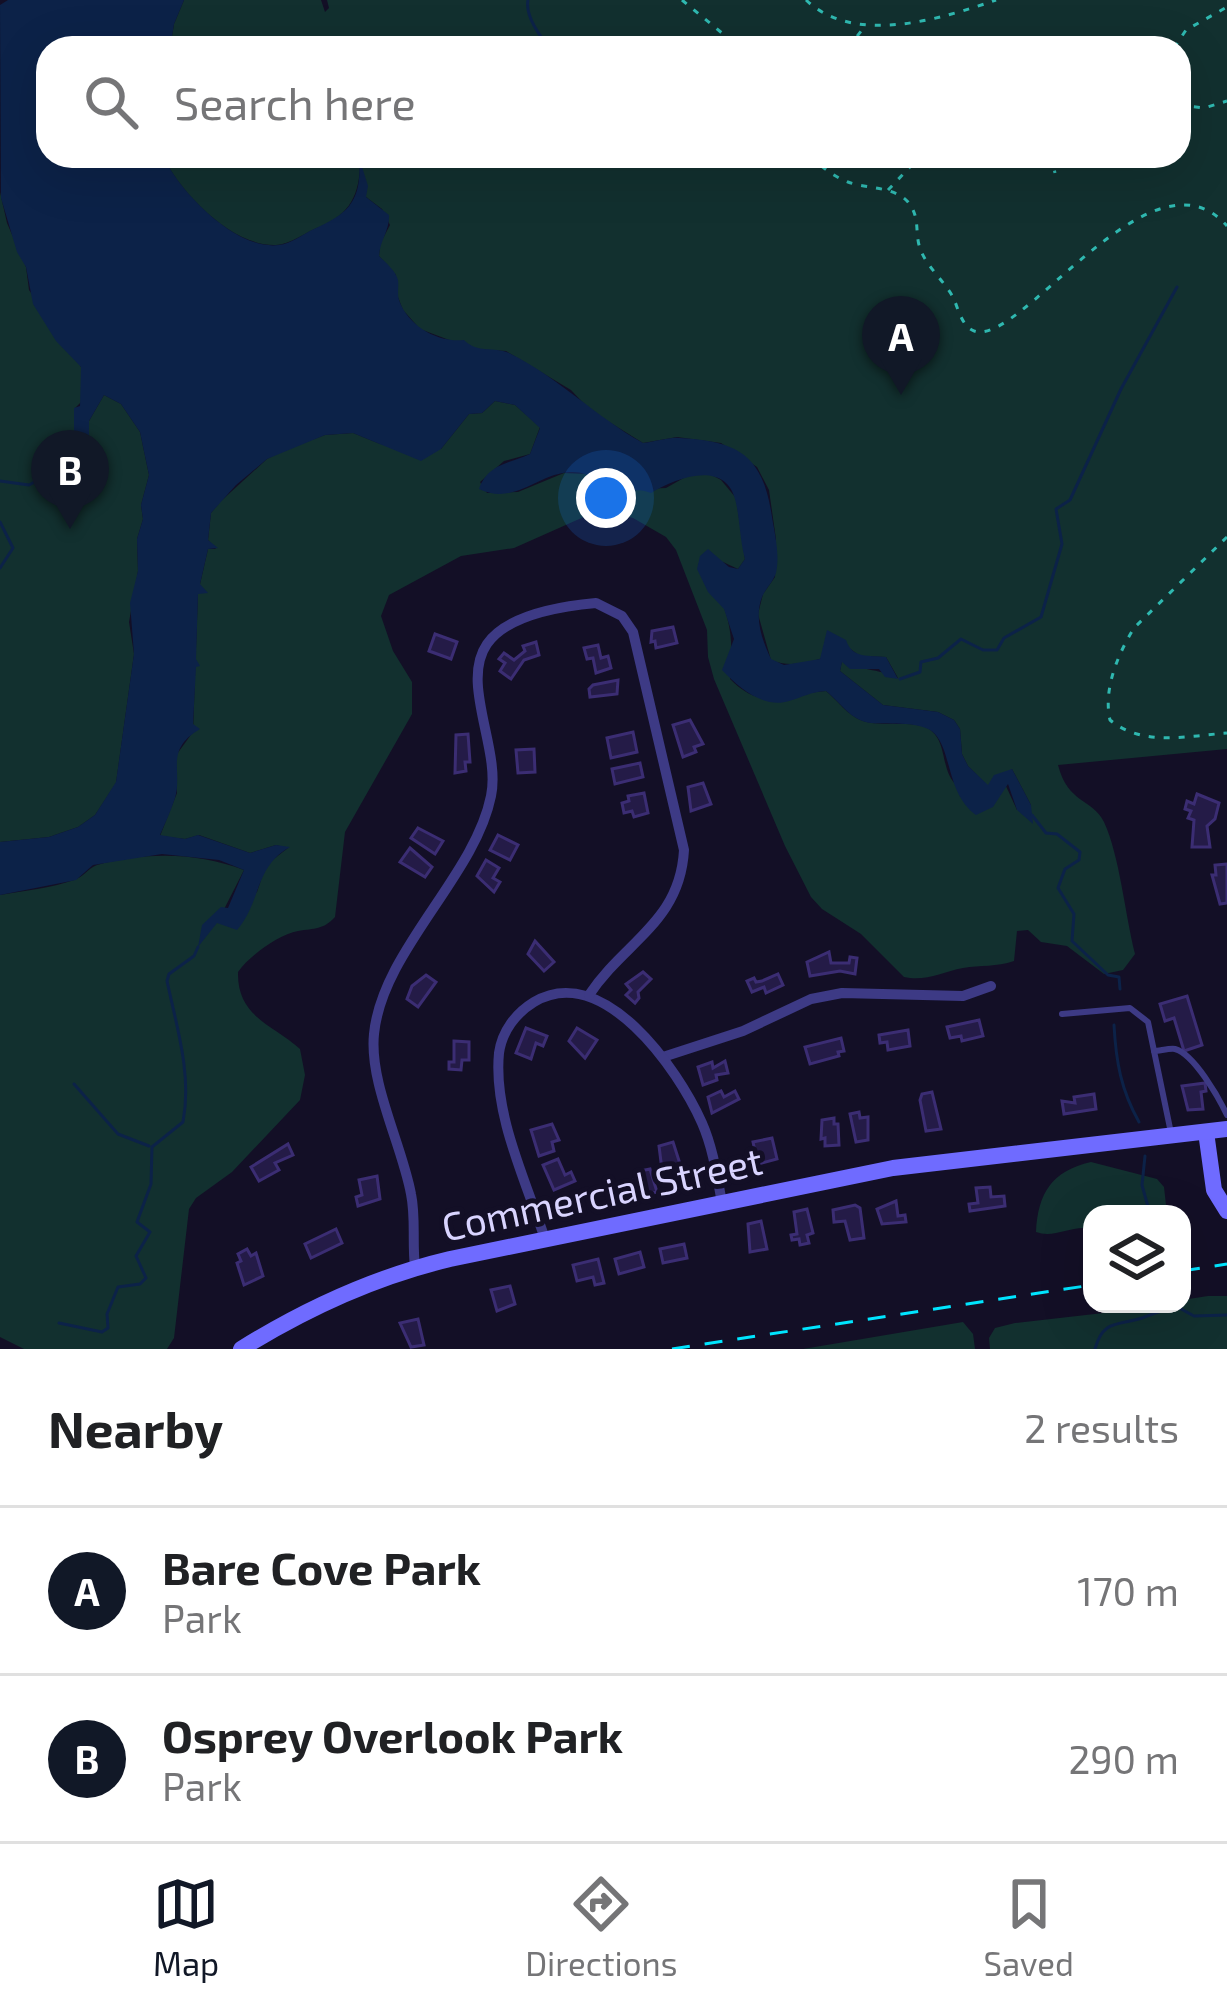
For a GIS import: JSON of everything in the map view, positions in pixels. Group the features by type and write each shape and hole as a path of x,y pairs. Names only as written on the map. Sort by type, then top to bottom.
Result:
{"main road":[{"name":"Commercial Street","path":"241,1349 300,1313 415,1267 893,1168 1227,1129"},
{"path":"1206,1132 1214,1190 1227,1210"}],"street":[{"path":"415,1267 412,1196 376,1067 378,1016 492,796 492,746 478,675 484,649 515,622 596,603 622,616 633,632 684,850 670,904 589,994"},
{"path":"663,1057 743,1031 811,999 842,993 962,996 991,986"},
{"path":"545,1239 505,1113 498,1075 500,1046 520,1012 539,998 563,992 589,994 609,1006 663,1057 702,1122 722,1203"}],"lane":[{"path":"1062,1014 1130,1008 1148,1022 1172,1136"},
{"path":"1154,1052 1172,1048 1182,1052 1216,1091 1227,1115"}],"path":[{"path":"682,0 726,36"},
{"path":"806,0 832,17 866,24 908,23 996,0"},
{"path":"1182,36 1227,7"},
{"path":"857,36 866,24"},
{"path":"1191,106 1227,101"},
{"path":"828,168 850,183 907,201 918,219 924,256 973,331 981,332 1023,309 1092,250 1157,210 1198,204 1227,226"},
{"path":"887,191 909,168"},
{"path":"1054,168 1055,173"},
{"path":"1227,537 1134,628 1123,646 1107,705 1110,719 1133,735 1227,733"}],"green space":[{"path":"184,0 321,0 325,12 327,0 1227,0 1227,749 1058,765 1068,787 1099,814 1110,836 1135,954 1123,970 1104,974 1067,946 1041,942 1028,930 1017,931 1014,961 904,977 861,934 822,909 785,846 714,679 707,630 676,550 666,537 633,518 586,516 514,548 461,556 389,595 381,616 393,651 412,682 412,714 345,832 335,917 323,926 273,942 238,972 243,1000 258,1018 300,1049 305,1075 300,1100 232,1172 196,1198 189,1209 174,1338 167,1349 24,1349 0,1337 0,895 65,883 94,866 115,861 189,857 244,870 217,923 257,892 266,865 288,848 276,845 250,853 199,835 185,839 160,836 177,793 177,754 193,732 198,593 208,549 216,549 208,540 211,513 267,459 282,451 325,435 353,433 380,444 441,449 469,414 482,413 495,401 515,405 540,427 530,454 504,461 480,482 487,493 518,492 564,473 587,474 615,490 666,488 706,472 721,480 736,498 745,559 738,569 723,562 702,575 727,617 730,679 764,699 826,691 863,721 923,726 939,742 960,797 1001,791 1005,784 1017,810 1031,805 1012,769 988,786 968,766 954,720 938,712 883,705 840,671 842,661 898,678 886,657 860,656 849,648 800,663 771,660 758,614 763,594 775,577 776,539 769,490 757,467 721,443 677,437 643,443 590,410 571,390 506,351 473,349 420,329 403,310 396,275 379,256 390,225 382,209 366,197 361,168 1191,168 1191,36 172,36"},
{"path":"359,168 346,210 276,245 259,243 226,227 195,201 171,171"},
{"path":"0,192 26,267 29,290 81,367 83,400 74,409 74,441 57,455 57,478 86,453 89,421 104,395 121,404 140,432 149,475 137,539 138,571 129,622 134,654 116,783 95,815 78,827 49,837 0,842"},
{"path":"1091,1162 1157,1179 1164,1187 1166,1205 1083,1205 1083,1228 1036,1232 1044,1195 1057,1178"},
{"path":"1227,1296 1227,1349 990,1349 995,1328 1103,1313 1191,1313 1191,1299"},
{"path":"963,1322 973,1334 975,1349 803,1349"}],"water":[{"path":"8,0 184,0 172,36 36,36 36,168 170,168 195,201 228,229 245,239 279,245 345,210 356,194 359,168 362,168 366,197 389,215 379,256 397,277 399,300 409,318 434,336 509,353 643,443 700,440 745,456 762,480 777,545 776,573 759,613 771,659 784,665 820,659 827,630 846,640 857,653 886,657 898,679 885,677 879,669 850,669 842,662 840,671 883,705 938,712 954,720 968,766 988,785 994,775 1012,769 1031,805 1033,824 1017,810 1008,784 993,807 976,815 960,796 940,742 929,730 864,722 826,691 770,702 744,690 722,670 734,639 724,609 708,592 697,569 700,556 708,549 729,567 738,569 745,559 736,503 722,480 700,475 651,493 613,489 570,472 514,492 479,489 493,470 530,454 540,428 515,405 495,401 482,413 469,414 441,449 421,461 353,433 325,435 267,459 211,513 208,540 218,548 208,549 200,584 208,593 198,594 196,659 200,666 196,667 193,724 200,729 178,753 175,798 160,835 185,839 198,835 250,853 276,845 290,847 270,864 237,930 217,923 198,947 202,925 221,907 228,908 244,870 219,860 162,854 93,865 76,880 0,895 0,842 49,837 78,827 95,815 116,782 134,654 130,603 149,475 140,432 121,404 104,395 89,421 89,442 78,464 57,478 40,479 74,441 81,367 56,341 33,304 26,267 1,198 0,5"}],"building":[{"path":"673,627 677,643 656,648 652,631"},
{"path":"435,634 457,642 451,659 429,651"},
{"path":"536,642 539,655 524,660 511,679 500,671 504,653 514,660 525,651 523,646"},
{"path":"598,645 601,658 608,656 611,668 596,673 593,658 587,659 584,648"},
{"path":"618,680 617,694 590,697 593,685"},
{"path":"690,720 703,744 683,757 673,725"},
{"path":"633,732 637,752 611,758 607,738"},
{"path":"468,734 470,762 465,762 466,771 455,773 456,735"},
{"path":"534,749 535,772 518,773 516,750"},
{"path":"640,763 643,777 615,784 612,769"},
{"path":"703,783 711,804 691,811 688,787"},
{"path":"644,793 648,813 634,817 632,811 624,813 622,803 629,801 628,796"},
{"path":"1197,794 1219,803 1215,819 1207,826 1210,847 1192,847 1194,820 1185,809 1187,801 1194,804"},
{"path":"418,828 443,841 435,854 411,838"},
{"path":"498,835 518,845 510,860 490,850"},
{"path":"410,848 432,867 425,877 400,862"},
{"path":"486,860 499,868 493,878 500,882 494,892 477,876"},
{"path":"1227,864 1227,903 1220,904 1212,875 1216,875 1215,865"},
{"path":"535,941 554,962 544,971 528,954"},
{"path":"829,952 831,963 857,958 855,974 840,971 810,976 807,962"},
{"path":"643,972 651,979 638,992 635,1003 626,995 631,990 626,984"},
{"path":"778,974 783,985 766,993 764,987 752,992 747,981 762,981"},
{"path":"426,975 436,982 418,1007 407,999 412,986"},
{"path":"1187,996 1202,1045 1184,1051 1174,1018 1165,1021 1160,1004"},
{"path":"979,1020 983,1036 962,1041 961,1036 950,1038 947,1027"},
{"path":"526,1028 547,1036 543,1046 536,1043 531,1059 516,1053"},
{"path":"577,1028 597,1040 585,1058 569,1041"},
{"path":"908,1030 910,1046 888,1050 887,1042 880,1043 879,1035"},
{"path":"841,1038 844,1051 839,1056 810,1064 805,1047"},
{"path":"454,1041 469,1042 469,1060 462,1060 461,1070 449,1069 449,1062 454,1062"},
{"path":"725,1061 728,1073 703,1085 698,1067 712,1062 713,1068"},
{"path":"1205,1083 1203,1109 1188,1110 1182,1086"},
{"path":"721,1091 724,1097 735,1091 739,1099 712,1113 708,1097"},
{"path":"932,1092 941,1129 926,1131 920,1100 922,1094"},
{"path":"1094,1094 1096,1109 1064,1114 1062,1101 1075,1103 1074,1097"},
{"path":"859,1112 860,1118 868,1117 868,1140 856,1142 850,1114"},
{"path":"834,1118 839,1145 825,1146 822,1120"},
{"path":"552,1124 559,1140 552,1142 554,1151 539,1156 531,1130"},
{"path":"772,1138 777,1159 758,1164 753,1142"},
{"path":"673,1142 681,1167 662,1170 659,1146"},
{"path":"288,1144 293,1155 275,1163 279,1170 259,1181 251,1167"},
{"path":"558,1159 565,1175 571,1172 575,1181 554,1190 543,1165"},
{"path":"650,1169 657,1192 642,1195 634,1180 641,1178 640,1171"},
{"path":"377,1176 380,1199 358,1206 359,1180"},
{"path":"990,1187 991,1197 1004,1196 1005,1206 970,1211 969,1204 978,1203 976,1188"},
{"path":"896,1201 898,1216 905,1215 906,1222 882,1224 877,1209"},
{"path":"860,1208 864,1238 850,1240 845,1221 834,1222 833,1210"},
{"path":"807,1209 813,1233 807,1235 809,1243 800,1245 791,1235 797,1234 794,1212"},
{"path":"761,1221 767,1249 750,1252 748,1224"},
{"path":"336,1229 342,1243 311,1258 305,1244"},
{"path":"684,1244 687,1258 663,1263 660,1249"},
{"path":"247,1249 251,1256 256,1253 263,1276 244,1285 237,1263 241,1261 238,1254"},
{"path":"640,1252 644,1267 619,1274 615,1259"},
{"path":"598,1259 604,1283 595,1285 593,1277 577,1281 573,1265"},
{"path":"510,1286 515,1304 497,1311 491,1290"},
{"path":"418,1319 424,1345 411,1347 400,1323"}],"waterway":[{"path":"528,0 541,36"},
{"path":"900,679 920,672 921,662 938,658 961,639 983,650 997,650 1004,638 1041,617 1062,544 1056,509 1070,500 1121,389 1177,287"},
{"path":"0,481 29,485 40,479"},
{"path":"0,522 13,548 0,568"},
{"path":"1032,815 1046,833 1057,834 1080,852 1079,860 1065,869 1058,888 1074,914 1072,941 1108,975 1119,977 1120,989"},
{"path":"59,1323 102,1332 108,1328 107,1314 118,1287 140,1284 146,1278 136,1256 150,1232 137,1222 151,1184 152,1147 183,1122 185,1104 182,1052 167,981 198,947"},
{"path":"1114,1025 1120,1075 1139,1122"},
{"path":"74,1084 118,1134 149,1146"},
{"path":"1145,1156 1142,1185 1148,1205"},
{"path":"1095,1349 1112,1325 1158,1313"},
{"path":"1188,1313 1227,1315"}],"railway":[{"path":"1191,1270 1227,1264"},
{"path":"672,1349 1083,1286"}],"place":[{"name":"Bare Cove Park","path":"901,395"},
{"name":"Osprey Overlook Park","path":"70,529"}]}
